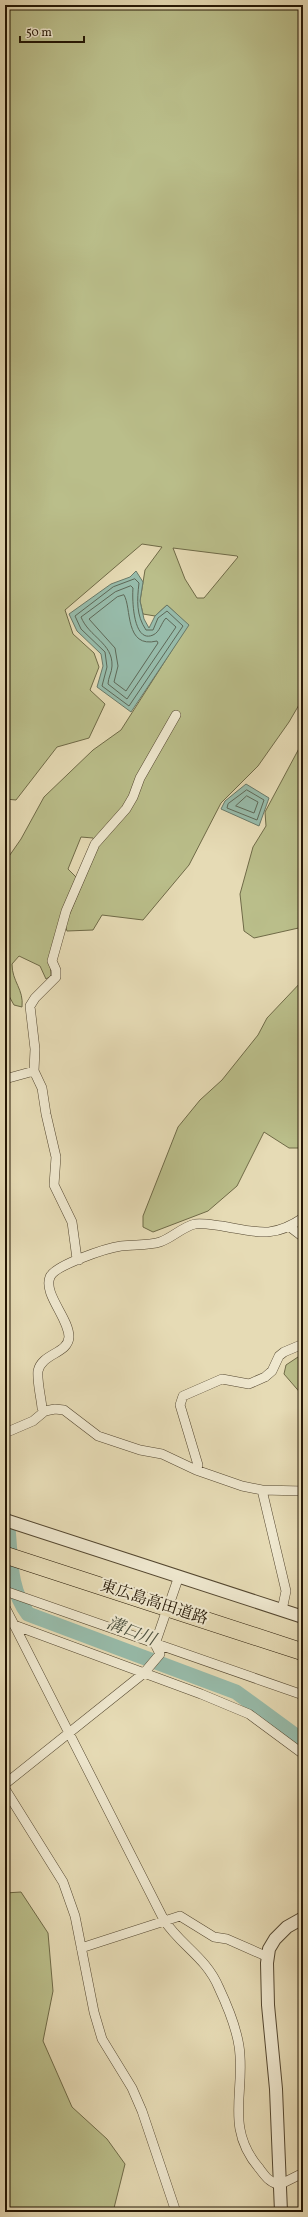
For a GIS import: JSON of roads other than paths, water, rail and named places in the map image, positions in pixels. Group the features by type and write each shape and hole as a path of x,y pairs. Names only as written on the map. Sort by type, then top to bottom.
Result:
{"highway":[{"name":"東広島高田道路","path":"5,1555 303,1652"}],"street":[{"path":"80,1260 78,1259 72,1222 54,1185 56,1157 46,1114 42,1088 34,1071 35,1049 30,1006 35,998 56,978 56,970 52,961 66,911 95,844 133,797 140,778 176,715"},
{"path":"5,1080 34,1071"},
{"path":"45,1412 42,1408 38,1372 45,1359 64,1348 69,1336 67,1326 50,1291 48,1283 54,1271 80,1260 121,1246 148,1245 162,1241 194,1224 206,1224 270,1233 290,1227 303,1218"},
{"path":"290,1227 303,1237"},
{"path":"196,1470 198,1465 180,1405 183,1396 222,1378 249,1384 265,1377 272,1371 279,1356 284,1352 303,1344"},
{"path":"5,1433 33,1422 45,1412 55,1409 64,1410 98,1436 140,1450 162,1454 196,1470 242,1486 262,1490 303,1491"},
{"path":"262,1490 286,1591 282,1610"},
{"path":"5,1520 303,1617"},
{"path":"170,1599 179,1576"},
{"path":"5,1591 303,1695"},
{"path":"5,1607 164,1920 172,1933 190,1947 206,1966 219,1987 239,2046 238,2127 247,2151 256,2166 270,2183 279,2185 303,2173"},
{"path":"5,1784 144,1673 160,1654 155,1644 165,1615"},
{"path":"14,1625 249,1714 303,1754"},
{"path":"5,1789 63,1882 75,1916 94,2012 102,2039 132,2088 142,2111 162,2176 176,2212"},
{"path":"81,1948 164,1920 183,1917 199,1930 214,1937 227,1939 268,1957"},
{"path":"281,2212 276,2089 268,2005 268,1957 269,1949 275,1939 287,1927 303,1918"}],"water":[{"path":"136,571 143,582 140,601 144,619 149,628 155,616 167,605 189,625 131,712 97,687 103,666 101,654 77,631 69,614 111,584 130,577"},
{"path":"246,784 269,798 259,826 221,809 225,801"}],"waterway":[{"name":"溝口川","path":"5,1519 8,1528 14,1584 17,1594 28,1614 236,1692 303,1741"}]}
